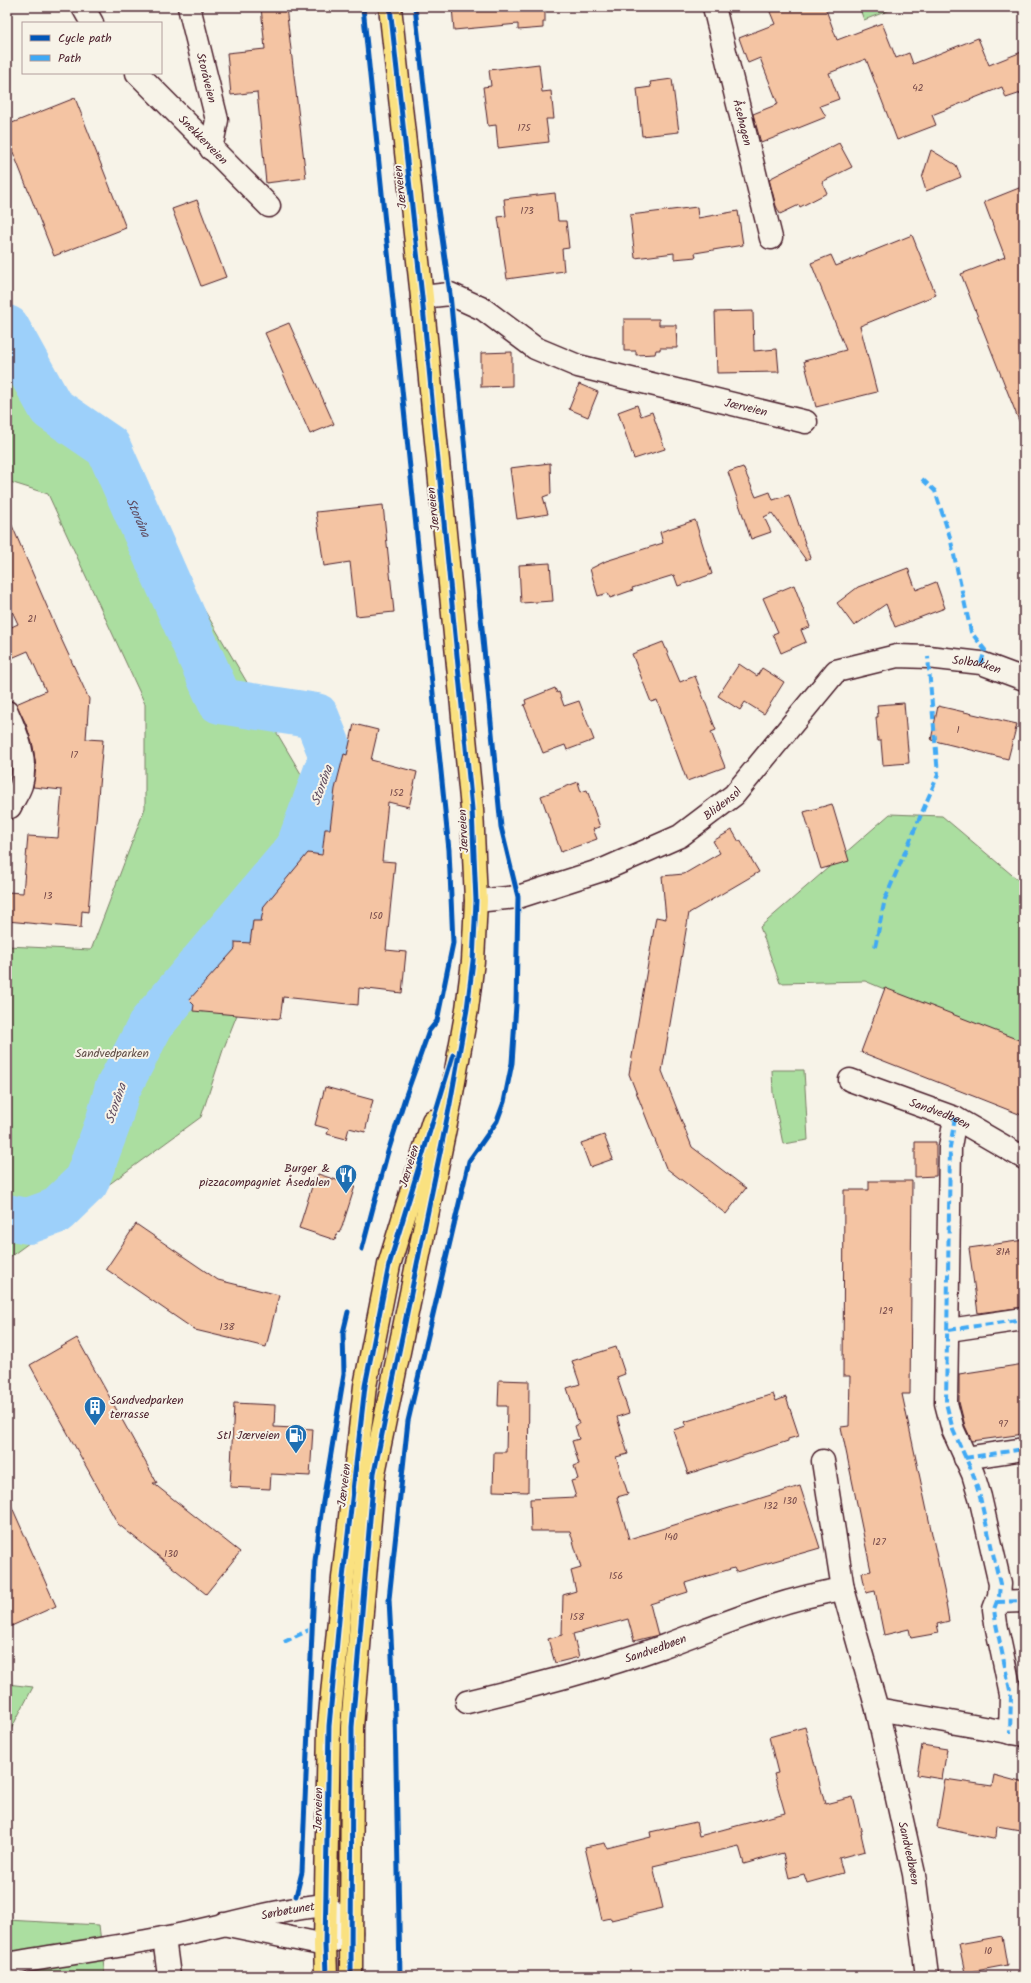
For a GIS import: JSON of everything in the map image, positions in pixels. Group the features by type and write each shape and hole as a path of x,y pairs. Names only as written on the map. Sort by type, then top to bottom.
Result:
{"main road":[{"name":"Jærveien","path":"351,1976 352,1727 374,1473 450,1104 467,1009 473,961 476,901 472,809 422,296 390,7"},
{"name":"Jærveien","path":"326,1976 325,1945 327,1905 329,1726 343,1578 365,1386 389,1265 467,1009"}],"street":[{"path":"83,7 91,22"},
{"name":"Storåveien","path":"189,7 217,120 211,149"},
{"name":"Åsehagen","path":"714,7 771,238"},
{"name":"Snekkerveien","path":"138,74 269,206"},
{"name":"Jærveien","path":"422,296 450,294 483,309 535,348 578,366 806,422"},
{"name":"Blidensol","path":"476,901 518,897 605,869 680,836 734,795 836,671 897,656 928,657"},
{"name":"Solbakken","path":"928,657 982,664 1024,679"},
{"path":"7,712 18,738 23,766 21,785 10,807 7,808"},
{"name":"Sandvedbøen","path":"850,1080 955,1118 1024,1158"},
{"path":"877,1709 1017,1734 994,1609 997,1602 1000,1584 980,1497 953,1430 946,1404 949,1330 950,1147 955,1118"},
{"path":"949,1330 1024,1319"},
{"path":"965,1458 1024,1449"},
{"name":"Sandvedbøen","path":"823,1462 843,1589 877,1709 914,1874 927,1976"},
{"name":"Sandvedbøen","path":"467,1702 550,1681 664,1646 724,1622 813,1594 843,1589"},
{"path":"997,1602 1024,1601"},
{"name":"Sørbøtunet","path":"7,1964 164,1938 295,1908 327,1905 351,1932"},
{"name":"Sørbøtunet","path":"223,1924 325,1945"},
{"path":"325,1945 351,1932"},
{"path":"164,1938 169,1976"}],"green space":[{"path":"859,7 898,7 864,20"},
{"name":"Sandvedparken","path":"7,328 24,358 108,447 320,806 223,1050 201,1117 7,1259 7,946 91,950 145,808 145,704 48,494 7,481"},
{"path":"890,814 942,816 1024,885 1024,1047 865,981 780,983 760,927"},
{"path":"772,1070 804,1070 808,1140 783,1144 773,1094"},
{"path":"7,1684 33,1687 7,1737"},
{"path":"7,1920 99,1925 105,1976 7,1976"}],"building":[{"path":"261,7 286,7 306,178 266,183 257,92 231,95 227,53 265,49"},
{"path":"452,7 545,7 545,22 543,22 543,28 518,30 518,24 454,30"},
{"path":"768,7 825,7 837,40 882,23 896,58 909,53 913,64 978,38 989,65 1024,51 1024,92 1006,98 1002,87 932,115 936,125 897,140 866,59 829,73 839,99 820,106 826,117 761,143 753,114 778,104 760,58 748,63 739,38 775,24"},
{"path":"539,64 542,92 551,91 554,119 546,119 549,142 498,148 496,125 488,126 483,87 491,86 489,70"},
{"path":"672,79 679,132 642,136 637,89 651,87 650,82"},
{"path":"75,98 126,228 54,256 7,137 7,125"},
{"path":"839,143 852,167 822,182 827,193 800,207 799,205 780,214 776,206 769,179"},
{"path":"931,150 956,165 961,177 926,191 922,178"},
{"path":"1024,186 1023,431 961,274 1005,257 984,202"},
{"path":"555,193 558,221 566,221 569,248 562,249 564,271 507,279 498,217 506,216 504,199"},
{"path":"197,200 226,277 201,286 172,209"},
{"path":"697,207 698,218 738,211 743,245 695,253 696,257 674,259 674,253 635,258 630,215"},
{"path":"912,235 936,295 860,326 877,392 816,407 804,361 846,350 811,263 831,255 836,266"},
{"path":"753,311 754,351 777,349 779,372 717,373 715,312"},
{"path":"624,319 659,319 659,325 676,325 677,348 660,348 660,350 656,350 655,354 636,355 636,351 624,351"},
{"path":"289,323 334,424 310,434 265,333"},
{"path":"512,352 512,386 481,387 481,353"},
{"path":"579,384 598,392 588,417 569,409"},
{"path":"637,405 641,416 652,412 665,449 634,459 618,412"},
{"path":"550,463 551,494 543,497 548,514 517,519 510,468"},
{"path":"743,467 756,497 770,492 773,500 789,495 810,558 806,560 772,513 764,517 771,532 751,539 728,472"},
{"path":"383,505 394,612 356,616 350,562 324,566 316,512"},
{"path":"7,514 89,699 86,739 103,740 88,912 82,911 81,928 7,921 7,892 23,893 28,836 58,838 62,790 33,787 36,767 33,746 26,724 16,704 46,691 28,651 7,660 7,629 18,624 7,600"},
{"path":"695,520 712,574 678,586 674,575 632,588 633,590 610,598 608,593 598,596 590,569 606,561 663,543 660,532"},
{"path":"550,563 553,601 521,603 519,565"},
{"path":"908,568 916,590 936,582 945,608 895,627 886,604 854,626 837,603 858,587"},
{"path":"794,585 810,627 801,630 806,642 781,653 773,634 778,632 763,598"},
{"path":"663,642 680,682 695,676 716,730 711,732 725,767 687,781 657,700 651,702 632,654"},
{"path":"739,664 757,676 762,668 784,682 764,714 745,702 740,710 718,696"},
{"path":"555,688 557,693 559,692 564,706 579,701 594,740 567,750 565,745 543,753 524,705 526,704 525,700"},
{"path":"904,703 909,763 883,765 881,741 878,741 876,717 878,717 877,705"},
{"path":"938,706 1017,724 1008,759 931,740"},
{"path":"354,724 378,730 371,760 417,772 409,807 388,802 382,861 395,862 386,950 406,952 402,993 359,988 358,1005 283,997 280,1019 193,1011 194,1005 189,1000 235,949 235,942 250,943 253,921 261,921 264,906 308,853 322,855 325,829 330,829 335,789 344,754 347,755"},
{"path":"578,782 581,792 587,790 600,827 593,829 597,839 561,852 541,796"},
{"path":"832,804 849,861 821,869 804,812"},
{"path":"732,830 739,842 740,840 759,872 689,913 662,1071 692,1147 746,1188 726,1214 666,1168 629,1074 656,917 666,919 662,876 684,874 720,853 713,841"},
{"path":"885,988 1024,1042 1024,1116 861,1052"},
{"path":"325,1087 373,1100 365,1132 349,1128 346,1139 327,1134 329,1129 315,1125"},
{"path":"604,1135 613,1159 590,1167 581,1143"},
{"path":"915,1142 936,1142 936,1176 915,1177"},
{"path":"318,1174 355,1186 342,1227 335,1240 299,1228 315,1177 317,1177"},
{"path":"869,1181 912,1181 910,1394 902,1394 947,1604 949,1621 937,1624 939,1633 911,1638 909,1629 884,1635 875,1591 866,1593 862,1573 871,1571 841,1427 849,1426 850,1376 843,1376 844,1190 869,1190"},
{"path":"136,1224 218,1280 279,1295 266,1347 195,1330 106,1269"},
{"path":"1024,1240 1024,1307 978,1313 969,1248"},
{"name":"Sandvedparken terrasse","path":"77,1338 157,1483 153,1483 240,1552 206,1594 118,1524 30,1365"},
{"path":"616,1347 625,1374 617,1377 629,1413 617,1417 628,1454 616,1457 628,1494 617,1497 629,1539 800,1486 820,1548 736,1572 734,1568 685,1583 688,1592 650,1604 658,1635 634,1641 628,1619 573,1634 579,1657 555,1663 548,1639 562,1635 563,1595 576,1591 571,1571 581,1568 570,1531 531,1531 530,1499 576,1497 571,1481 578,1479 574,1466 579,1464 572,1441 579,1439 575,1426 579,1424 567,1388 580,1384 572,1361"},
{"path":"1024,1364 1024,1434 972,1441 965,1426 959,1402 959,1374"},
{"path":"499,1380 529,1381 528,1492 493,1491 494,1452 506,1452 507,1406 498,1406"},
{"path":"773,1394 776,1401 786,1397 799,1436 688,1474 673,1430 686,1426 684,1422"},
{"path":"234,1403 275,1405 274,1427 313,1429 310,1476 271,1474 270,1489 230,1487"},
{"path":"7,1496 56,1606 7,1628"},
{"path":"805,1727 825,1804 853,1797 865,1851 839,1858 843,1873 807,1883 804,1874 789,1878 783,1853 744,1864 739,1846 653,1866 663,1908 611,1920 611,1918 602,1920 585,1847 605,1843 607,1848 651,1837 650,1832 696,1822 699,1836 785,1813 774,1774 778,1773 769,1737"},
{"path":"922,1745 947,1749 942,1779 917,1775"},
{"path":"994,1775 1024,1783 1024,1808 1020,1830 997,1826 996,1837 993,1839 937,1827 945,1779 992,1786"},
{"path":"1002,1936 1007,1965 965,1973 959,1944"}],"waterway":[{"name":"Storåna","path":"7,328 51,408 108,447 220,701 316,716 332,756 298,849 151,1024 117,1090 108,1123 86,1182 56,1211 28,1221 7,1217"}],"marked path":[{"path":"922,479 935,491 950,537 971,632 985,650 981,663"},
{"path":"875,947 885,899 938,775 928,657"},
{"path":"955,1118 950,1147 946,1403 953,1430 973,1474 980,1497 1000,1584 999,1596 994,1609 1011,1695 1010,1733"},
{"path":"949,1330 1024,1319"},
{"path":"965,1458 1024,1449"},
{"path":"997,1602 1024,1601"},
{"path":"284,1642 311,1629"}],"cycle path":[{"path":"362,1249 387,1155 405,1098 429,1031 437,1021 453,943 449,850 363,7"},
{"path":"351,1976 352,1727 374,1473 450,1104 467,1009 473,961 476,901 472,809 422,297 390,7"},
{"path":"400,1976 395,1713 389,1599 408,1421 469,1161 497,1121 504,1102 512,1063 516,1005 518,897 501,827 450,294 437,202 415,7"},
{"path":"326,1976 325,1945 329,1726 343,1578 365,1386 389,1265 453,1055"},
{"path":"296,1896 302,1872 315,1561 321,1514 344,1374 343,1333 348,1312"}],"place":[{"name":"Burger & pizzacompagniet Åsedalen","path":"346,1194"},
{"name":"Sandvedparken terrasse","path":"95,1426"},
{"name":"St1 Jærveien","path":"296,1454"}]}
